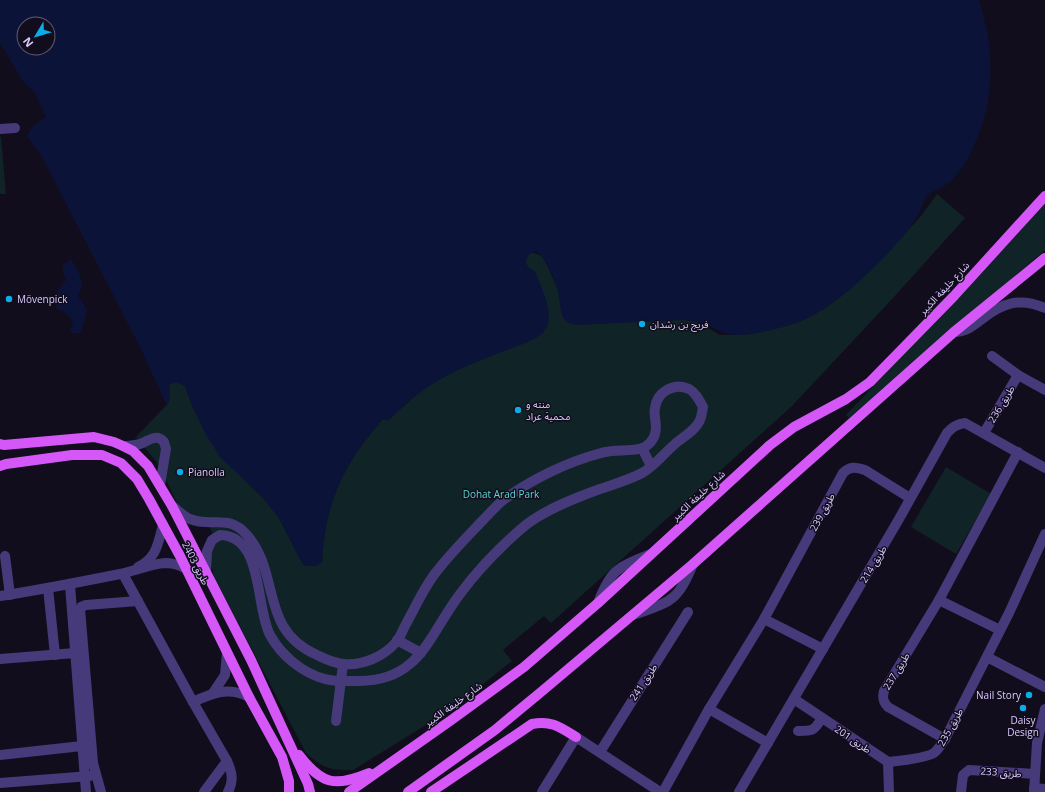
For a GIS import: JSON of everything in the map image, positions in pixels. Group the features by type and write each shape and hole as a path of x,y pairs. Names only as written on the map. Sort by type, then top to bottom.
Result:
{"main road":[{"name":"شارع خليفة الكبير","path":"349,792 388,766 524,667 598,602 770,445 794,427 846,399 870,382 959,290 1045,196"},
{"path":"408,792 494,730 633,615 693,564 954,332 1045,258"},
{"name":"طريق 2403","path":"0,444 4,445 94,437 123,446 133,452 148,466 172,506 251,660 287,738"},
{"name":"طريق 2403","path":"0,466 72,455 102,455 121,463 137,479 180,556 249,697 282,756 289,781 289,792"},
{"path":"180,556 194,549"},
{"path":"431,792 532,724 541,722 550,723 559,726 576,737"},
{"path":"287,738 308,766 320,776 334,782 347,781 388,766"},
{"path":"287,738 308,784 310,792"}],"street":[{"path":"0,129 15,128"},
{"path":"954,332 970,328 996,309 1008,304 1021,302 1045,308"},
{"name":"طريق 236","path":"992,356 1018,375 1045,390"},
{"name":"طريق 236","path":"984,433 1018,375"},
{"path":"172,506 189,519 204,523 225,522 237,526 246,534 254,545 264,567 276,612 283,627 295,641 309,652 323,658 343,664 361,662 376,658 397,640 435,573 461,543 501,502 531,482 573,462 603,452 642,448 648,445 655,436 657,425 654,409 657,399 663,392 671,387 679,386 689,389 697,395 703,407 700,420 694,429 642,473 581,496 549,511 522,528 481,567 458,596 421,654 406,667 388,678 340,682 324,679 306,671 292,662 280,650 269,634 264,619 257,577 252,561 240,542 232,537 220,535 194,549"},
{"name":"طريق 214","path":"740,792 951,429 965,423 1045,468"},
{"path":"123,446 137,444 158,437 164,442 166,449 160,485"},
{"path":"642,448 651,466"},
{"name":"طريق 237","path":"945,739 888,707 884,703 882,697 884,691 939,600 1018,452"},
{"name":"طريق 239","path":"662,792 709,709 764,619 843,473 852,467 858,467 910,498"},
{"path":"149,564 156,549 163,525"},
{"name":"طريق 235","path":"888,762 922,758 935,753 945,739 1009,613 1045,534"},
{"path":"206,573 207,551 212,540"},
{"path":"5,556 5,595 70,585 124,574 149,564 176,564 185,568"},
{"path":"124,574 231,769 231,787 228,792"},
{"path":"70,585 86,792"},
{"path":"48,588 55,655"},
{"path":"939,600 1000,630"},
{"path":"102,792 93,763 80,609 86,605 138,601"},
{"name":"طريق 241","path":"600,752 688,612"},
{"path":"764,619 823,649"},
{"path":"397,640 421,654"},
{"path":"0,660 75,653"},
{"path":"213,693 225,676 227,653"},
{"path":"987,657 1045,687"},
{"path":"336,721 343,664"},
{"path":"193,702 213,693 229,691 249,697"},
{"name":"طريق 201","path":"794,699 888,762"},
{"path":"709,709 768,743"},
{"path":"1045,709 1037,743 1034,790 1045,789"},
{"path":"798,731 812,730 822,718"},
{"path":"542,792 576,737 662,792"},
{"path":"0,755 82,746"},
{"path":"204,792 227,761"},
{"path":"888,762 888,792"},
{"name":"طريق 233","path":"961,792 963,775 969,770 1035,774"},
{"path":"0,783 96,776"}],"green space":[{"path":"1,137 6,194 0,194"},
{"name":"Dohat Arad Park","path":"937,194 965,218 893,298 792,406 551,623 544,616 503,650 512,661 452,709 353,770 328,768 306,753 214,577 209,552 216,542 206,518 194,517 178,505 159,465 136,437 168,403 169,384 177,382 185,386 193,408 279,518 305,566 322,562 327,521 338,485 357,452 382,420 389,420 421,391 459,369 529,341 529,268 526,264 526,257 531,252 542,256 549,269 558,290 564,319 684,320 698,322 720,335 738,335 823,310 849,290 875,266 921,216"},
{"path":"1045,203 1045,250 849,418 846,415 981,274"},
{"path":"946,467 991,494 956,554 911,527"}],"water":[{"path":"0,0 979,0 989,43 990,55 989,91 985,114 976,142 963,167 951,181 926,197 913,223 905,234 870,271 842,296 813,316 799,322 770,330 740,335 730,334 699,322 688,320 572,324 566,321 563,317 558,290 547,264 537,251 530,254 527,257 526,264 529,268 535,271 547,304 549,317 546,329 540,336 531,341 455,371 432,384 412,398 389,420 382,420 357,452 338,485 327,521 322,562 317,566 305,566 279,518 263,498 220,457 205,433 193,408 185,386 177,382 170,384 167,406 141,349 42,157 27,136 33,126 46,117 35,93 23,81 0,43"},
{"path":"71,259 80,275 82,284 78,296 87,311 80,333 72,333 70,329 73,325 71,319 65,313 57,309 55,296 67,279 63,273 63,265"}],"place":[{"name":"Mövenpick","path":"9,299"},
{"name":"فريج بن رشدان","path":"642,324"},
{"name":"منته و محمية عراد","path":"518,410"},
{"name":"Pianolla","path":"180,472"},
{"name":"Nail Story","path":"1029,695"},
{"name":"Daisy Design","path":"1023,708"}]}
